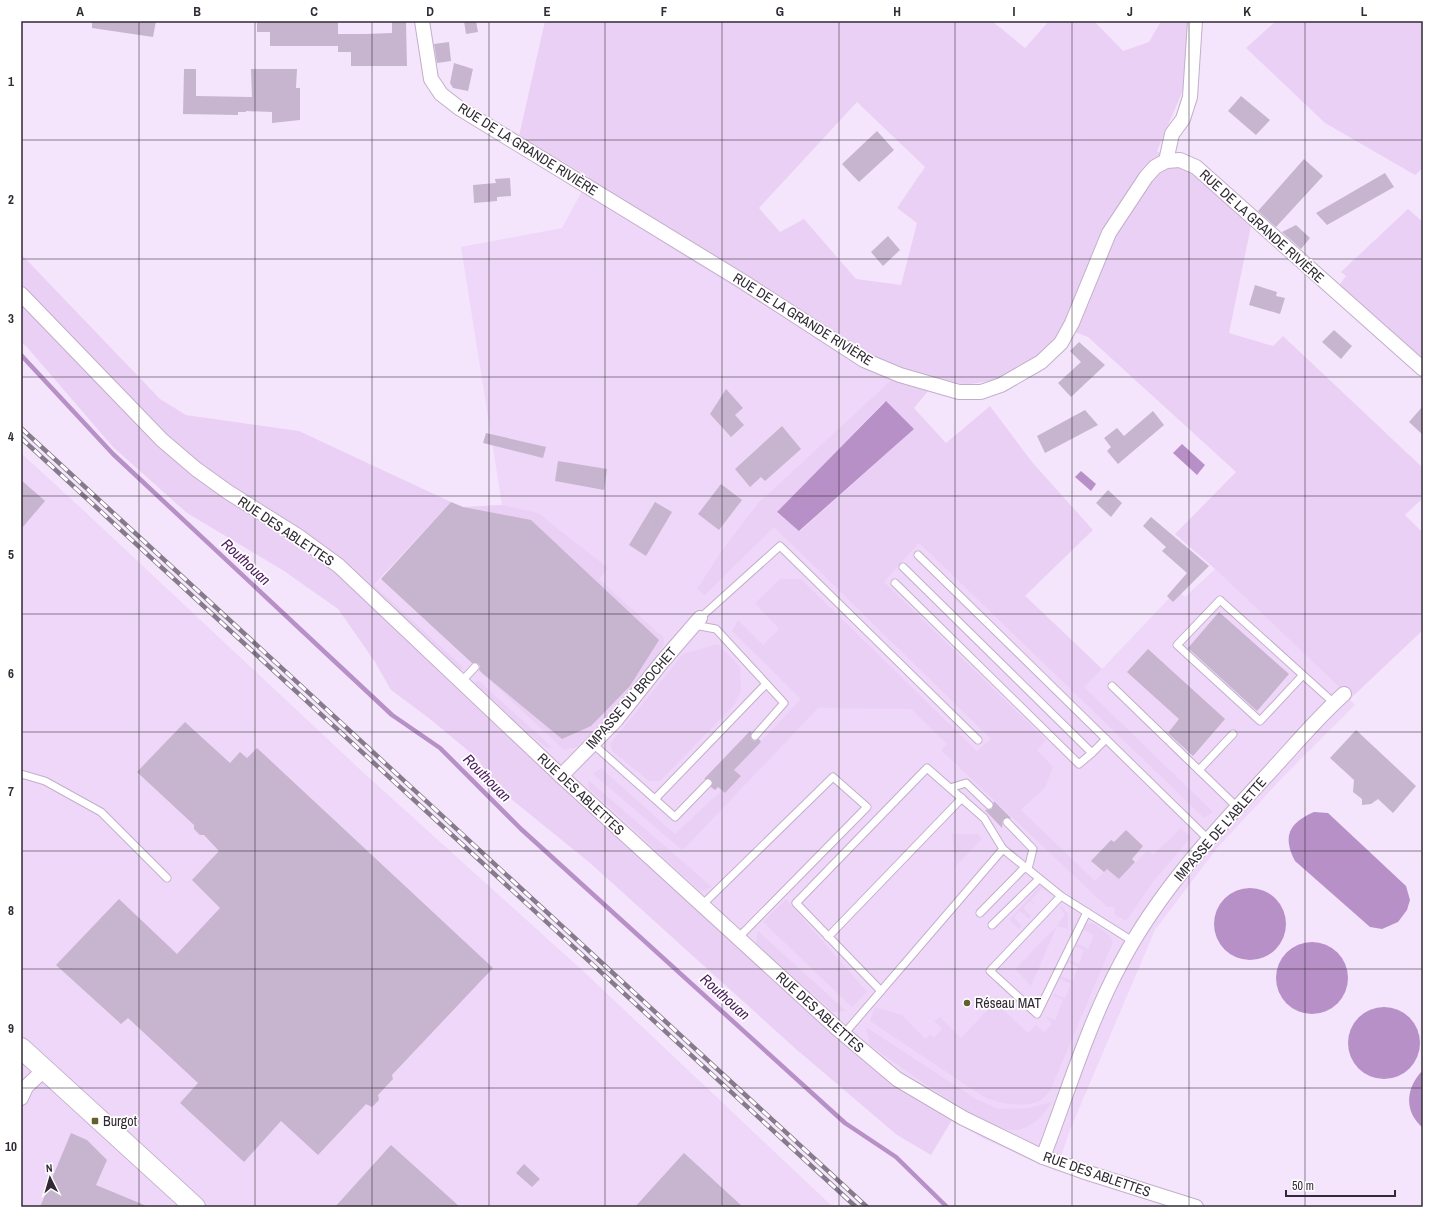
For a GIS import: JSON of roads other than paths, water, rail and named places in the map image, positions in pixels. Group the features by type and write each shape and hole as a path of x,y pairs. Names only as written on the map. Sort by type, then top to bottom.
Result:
{"street":[{"name":"RUE DE LA GRANDE RIVIÈRE","path":"422,21 431,79 441,94 459,108 742,281 864,360 900,375 959,392 981,392 1001,384 1041,362 1061,343 1072,324 1109,233 1146,177 1155,167 1166,161 1180,160 1196,167 1423,368"},
{"path":"1166,161 1172,134 1183,119 1190,97 1195,21"},
{"name":"RUE DES ABLETTES","path":"21,294 162,440 196,469 228,492 298,536 339,566 561,776 844,1034 897,1079 963,1118 1043,1157 1196,1207"},
{"name":"IMPASSE DU BROCHET","path":"561,776 616,720 697,621"},
{"name":"IMPASSE DE L'ABLETTE","path":"1043,1157 1092,1024 1121,963 1134,942 1187,863 1237,807 1339,699"},
{"path":"21,1048 195,1207"},
{"path":"21,1098 26,1087 44,1070"}],"lane":[{"path":"755,736 784,703 716,629 697,621 780,546 978,740"},
{"path":"918,555 1208,839"},
{"path":"903,567 1092,753"},
{"path":"895,583 1079,764 1106,738"},
{"path":"1303,675 1260,721 1178,645 1220,600 1303,675 1339,699"},
{"path":"461,682 475,667"},
{"path":"655,799 766,684"},
{"path":"1112,686 1237,807"},
{"path":"1198,770 1232,734"},
{"path":"593,744 675,817 708,784"},
{"path":"881,991 796,903 927,768 984,818 1003,849 1061,896 1134,942"},
{"path":"21,774 45,781 101,812 167,878"},
{"path":"702,905 833,777 867,807 738,938"},
{"path":"950,788 966,783 989,806"},
{"path":"828,937 962,798"},
{"path":"980,913 1026,868 1033,849 1007,822"},
{"path":"844,1034 1003,849"},
{"path":"992,924 1039,878"},
{"path":"1061,896 990,971 1037,1014 1087,912"}],"waterway":[{"name":"Routhouan","path":"21,355 113,454 392,715 440,748 521,829 845,1123 896,1157 947,1207"}],"railway":[{"path":"21,428 867,1207"},
{"path":"21,438 856,1207"}],"place":[{"name":"Réseau MAT","path":"967,1003"},
{"name":"Burgot","path":"95,1121"}]}
